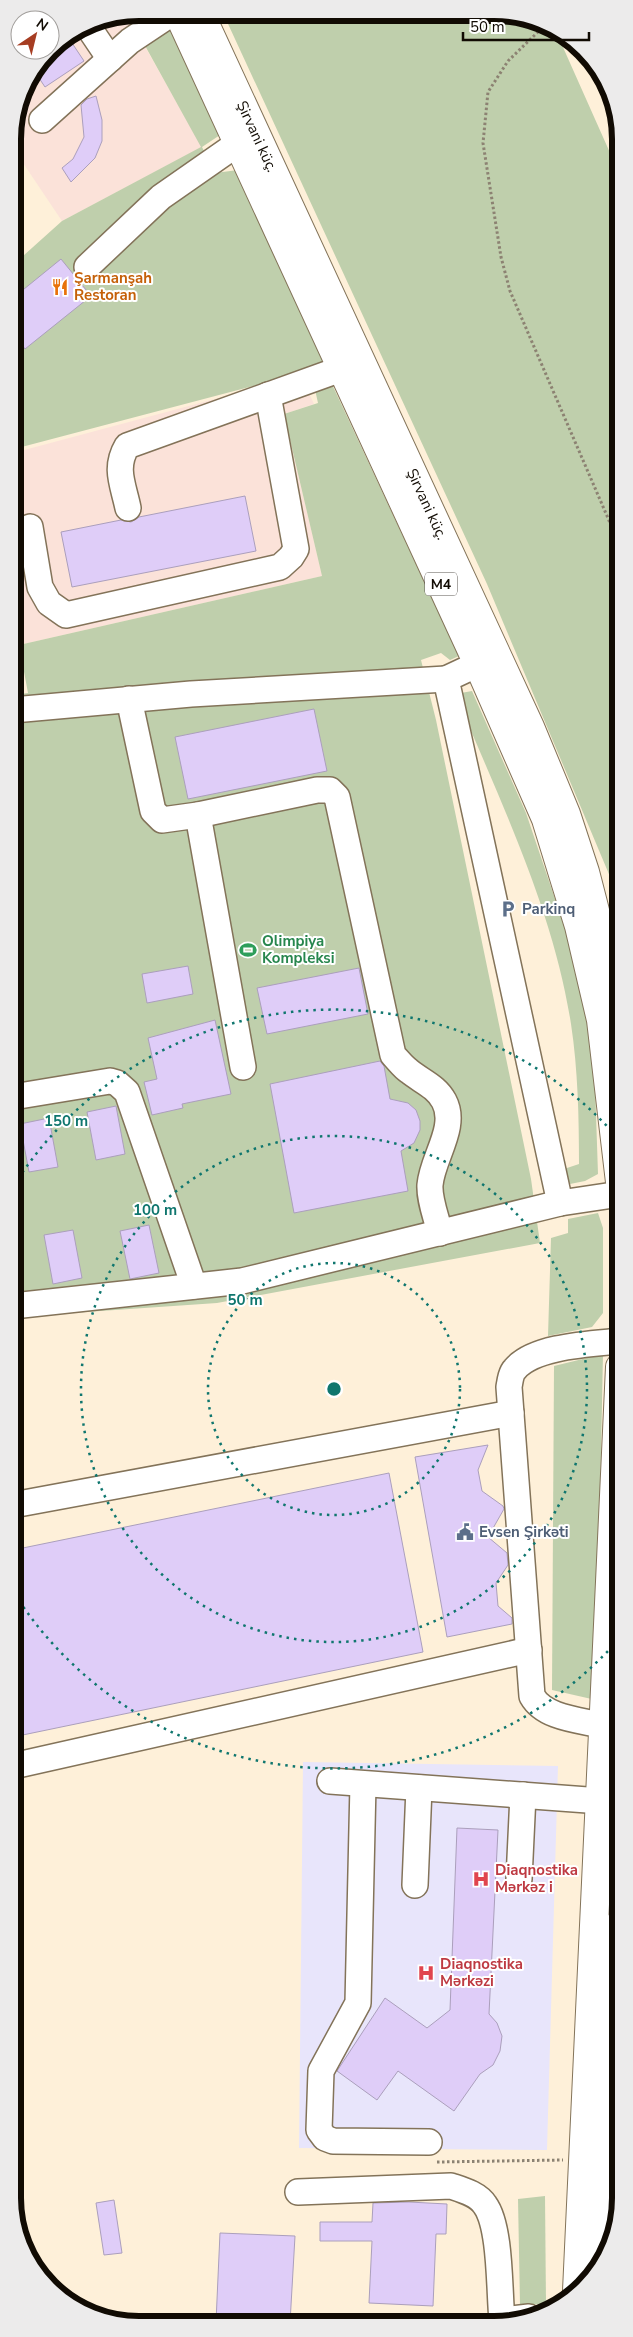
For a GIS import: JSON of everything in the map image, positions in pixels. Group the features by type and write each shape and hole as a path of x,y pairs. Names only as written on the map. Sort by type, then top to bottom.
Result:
{"highway":[{"name":"M4","path":"182,21 478,664 546,819 579,926 601,1020 612,1110"},
{"name":"Şirvani küç.","path":"204,21 533,736 566,814 585,872 612,975"},
{"path":"578,2280 602,1801 611,1575"},
{"path":"606,2234 611,2182"}],"lane":[{"path":"42,120 110,59 158,21"},
{"path":"91,31 110,59"},
{"path":"87,267 161,197 237,144"},
{"path":"128,508 119,468 120,458 127,446 341,369"},
{"path":"30,527 40,587 49,603 66,615 280,567 291,558 296,549 268,395"},
{"path":"22,709 129,698 446,680 478,664"},
{"path":"446,680 560,1203"},
{"path":"129,698 153,811 162,820 198,815 317,790 330,790 338,797 394,1055 408,1071 430,1084 444,1100 448,1113 448,1131 432,1166 430,1188 440,1233"},
{"path":"198,815 243,1067"},
{"path":"22,1096 110,1081 118,1083 127,1092 194,1286"},
{"path":"21,1305 242,1281 560,1203 611,1195"},
{"path":"605,1726 551,1713 538,1706 532,1696 509,1387 513,1370 528,1357 574,1346 611,1342"},
{"path":"21,1503 511,1413"},
{"path":"21,1764 529,1650"},
{"path":"330,1781 602,1801"},
{"path":"364,1784 358,2002 354,2013 321,2071 319,2130 325,2138 334,2142 428,2152"},
{"path":"415,1885 419,1788"},
{"path":"519,1879 523,1795"},
{"path":"298,2192 452,2186 469,2192 484,2203 494,2221 501,2316"}],"path":[{"path":"539,31 508,61 488,92 483,142 501,257 510,292 612,527"},
{"path":"428,2152 584,2160"}],"shaded area":[{"path":"131,22 202,147 62,221 22,161 22,124 33,87 52,60 60,60 61,51 87,33 109,25"},
{"path":"301,376 314,404 284,414 322,576 22,644 22,451"},
{"name":"Diaqnostika Mərkəzi","path":"303,1762 558,1766 547,2150 299,2148"}],"green space":[{"path":"227,21 494,21 532,28 546,33 561,42 612,157 612,879 487,584"},
{"path":"173,26 223,133 202,147 215,173 238,170 325,364 306,372 22,447 22,257 62,221 201,147 143,42"},
{"name":"Olimpiya Kompleksi","path":"330,380 459,656 450,660 441,653 421,660 436,720 531,1179 540,1243 217,1303 21,1316 22,694 28,693 22,660 22,644 322,576 284,414 318,403 314,385"},
{"path":"472,691 526,813 573,952 594,1055 598,1174 585,1181 570,1184 564,1169 579,1164 579,1147 575,1059 571,1024 563,983 553,942 526,862 461,707 461,693"},
{"path":"598,1213 603,1228 603,1313 592,1327 548,1336 551,1238 568,1233 568,1219"},
{"path":"603,1354 596,1700 552,1690 554,1366"},
{"path":"545,2196 545,2304 520,2305 518,2199"}],"building":[{"path":"72,43 84,61 45,87 39,78 52,60 60,60 60,52"},
{"path":"96,96 102,120 102,141 95,158 71,182 62,168 73,159 84,137 81,105 87,99"},
{"path":"61,259 91,296 25,349 22,345 22,291"},
{"path":"245,496 256,551 72,587 61,532 121,520 131,522 139,517"},
{"path":"314,709 327,771 188,799 175,737"},
{"path":"188,966 193,994 147,1003 142,974"},
{"path":"359,968 368,1014 267,1034 257,988"},
{"path":"215,1020 231,1094 182,1104 183,1108 152,1115 144,1082 157,1079 148,1038"},
{"path":"380,1061 384,1066 390,1099 408,1103 416,1110 420,1121 420,1130 414,1143 401,1151 408,1191 294,1213 270,1084"},
{"path":"116,1106 125,1154 96,1160 87,1112"},
{"path":"49,1118 58,1167 29,1172 22,1124"},
{"path":"149,1225 159,1273 130,1279 120,1231"},
{"path":"73,1230 82,1278 53,1284 44,1235"},
{"path":"488,1445 478,1470 482,1491 503,1506 504,1509 488,1537 507,1553 508,1565 496,1583 498,1606 512,1618 512,1624 447,1637 415,1457"},
{"path":"389,1473 423,1652 21,1735 21,1548"},
{"path":"457,1828 498,1830 489,2014 497,2023 502,2036 500,2051 493,2065 480,2074 454,2111 398,2071 377,2100 337,2071 385,1998 427,2028 450,2010"},
{"path":"114,2200 122,2253 104,2255 96,2203"},
{"path":"373,2203 447,2204 446,2234 436,2234 433,2306 369,2303 372,2241 320,2241 320,2222 372,2222"},
{"path":"220,2233 295,2236 290,2316 216,2316"}],"place":[{"name":"Şarmanşah Restoran","path":"60,287"},
{"name":"Parkinq","path":"508,909"},
{"name":"Olimpiya Kompleksi","path":"248,950"},
{"name":"Evsen Şirkəti","path":"465,1532"},
{"name":"Diaqnostika Mərkəz i","path":"481,1879"},
{"name":"Diaqnostika Mərkəzi","path":"426,1973"}]}
